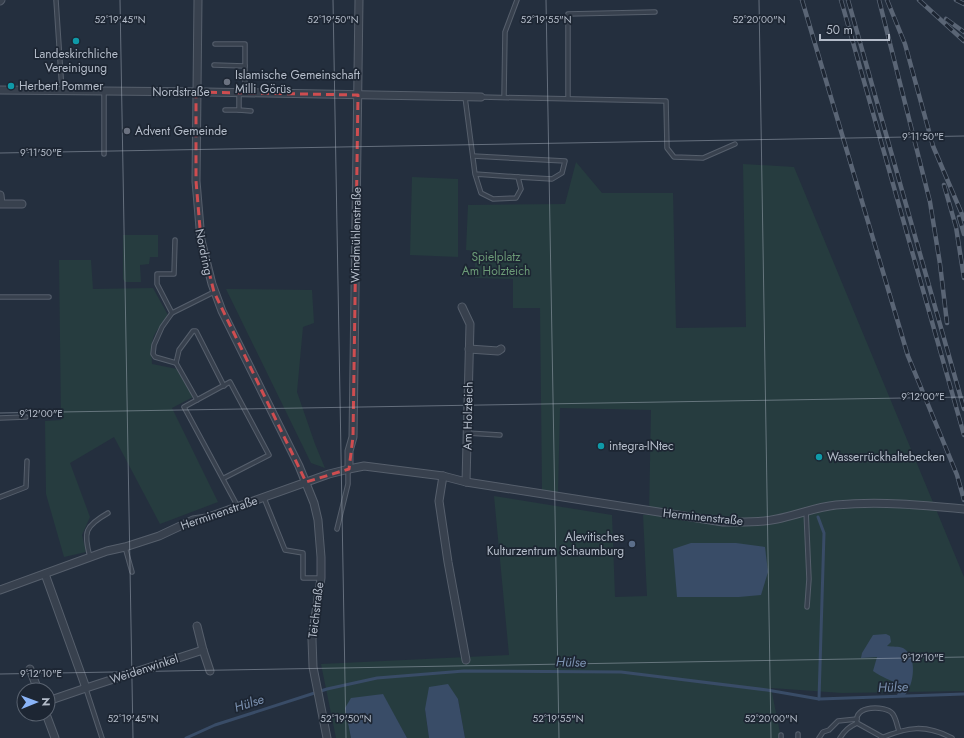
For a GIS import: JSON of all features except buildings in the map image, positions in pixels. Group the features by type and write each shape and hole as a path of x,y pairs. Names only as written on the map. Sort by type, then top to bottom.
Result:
{"street":[{"name":"Nordring","path":"198,0 196,181 198,218 205,263 222,312 306,482"},
{"name":"Windmühlenstraße","path":"348,468 349,451 353,437 359,0"},
{"name":"Nordstraße","path":"0,90 242,92 481,97"},
{"path":"0,195 1,204 22,204"},
{"name":"Am Holzteich","path":"462,307 470,324 466,482"},
{"path":"470,349 501,350"},
{"name":"Herminenstraße","path":"0,590 107,551 159,536 193,520 206,518 348,468 364,466 443,476 466,482 723,522 751,523 778,519 806,510 836,505 907,504 964,510"},
{"path":"443,476 439,501 448,562 466,660"},
{"name":"Teichstraße","path":"306,482 318,520 320,540 321,578 312,639 313,667 327,738"},
{"path":"46,574 86,688"},
{"path":"197,626 210,671"},
{"name":"Weidenwinkel","path":"56,698 203,650"},
{"path":"30,669 35,682"},
{"path":"49,722 55,738"}],"lane":[{"path":"56,0 62,91"},
{"path":"504,97 505,32 517,0"},
{"path":"568,98 568,14 655,12"},
{"path":"215,44 245,44 245,66 240,110"},
{"path":"214,65 245,66"},
{"path":"104,91 104,154"},
{"path":"465,96 475,174 481,193 493,199 516,198 521,189 518,177"},
{"path":"481,97 666,101 667,148 674,157 703,158 735,144"},
{"path":"225,110 251,111"},
{"path":"473,156 565,161 562,173 552,178 475,174"},
{"path":"172,313 157,284 158,274 174,274 175,240"},
{"path":"176,363 155,357 153,354 154,345 162,327 172,313 214,292"},
{"path":"0,297 49,297"},
{"path":"197,400 176,363 179,350 193,331 196,331 224,386"},
{"path":"224,478 269,455 230,382 184,407 224,478 238,507"},
{"path":"0,418 26,417"},
{"path":"467,433 500,434"},
{"path":"0,497 26,487 27,461"},
{"path":"337,529 348,484 348,468"},
{"path":"264,498 285,550 303,553 303,578 321,578"},
{"path":"806,510 809,579 807,607"},
{"path":"90,557 86,542 87,534 93,522 108,513"},
{"path":"125,547 132,572"},
{"path":"86,688 102,738"},
{"path":"840,738 843,732 857,721 860,711 865,709 889,711 893,714 899,731"},
{"path":"819,738 823,732 829,730 838,721 857,721 883,738 899,731 913,728 934,730 952,738"}],"highlighted area":[{"path":"196,92 358,95 353,437 349,469 306,482 214,292 201,240 196,181"}],"green space":[{"name":"Spielplatz Am Holzteich","path":"576,162 602,193 673,193 676,328 746,327 743,164 794,167 964,577 964,691 842,693 771,688 781,738 465,738 458,699 425,709 429,738 407,738 382,694 345,708 351,738 336,738 321,664 509,655 494,496 612,515 615,597 647,596 643,515 649,515 651,410 560,408 558,493 542,490 540,308 513,308 513,279 475,278 475,251 466,250 468,205 565,204"},
{"path":"412,177 458,179 458,257 410,255"},
{"path":"123,235 158,235 158,257 150,257 149,264 140,265 141,282 125,282 123,279"},
{"path":"59,260 91,260 93,289 153,288 169,317 155,333 153,338 152,364 177,369 193,397 172,408 218,502 160,524 114,437 70,463 90,517 82,535 86,552 64,557 46,494 45,421 61,420"},
{"path":"226,289 312,290 314,323 303,327 297,392 325,468 311,463"}],"water":[{"path":"691,543 736,543 765,547 768,572 761,595 739,597 677,597 673,549"},
{"path":"886,634 890,636 891,642 887,646 903,648 911,657 913,671 911,685 905,695 897,695 901,687 873,671 877,657 861,658 862,653 873,635"},
{"path":"448,684 458,699 465,738 429,738 425,709 429,687"},
{"path":"383,694 407,738 351,738 345,708 351,698"}],"waterway":[{"path":"818,517 824,533 819,699"},
{"name":"Hülse","path":"186,738 215,725 327,689 377,678 464,671 621,672 767,690 819,699 964,694"}],"railway":[{"path":"802,0 908,356 957,475 964,500"},
{"path":"841,0 964,435"},
{"path":"848,0 964,409"},
{"path":"879,0 930,202 940,264 947,323"},
{"path":"887,0 905,44 933,146 964,219"},
{"path":"919,0 964,41"},
{"path":"956,0 964,4"},
{"path":"946,19 964,32"},
{"path":"944,185 956,227 964,278"},
{"path":"959,217 964,234"}],"place":[{"name":"Landeskirchliche Vereinigung","path":"76,41"},
{"name":"Islamische Gemeinschaft Milli Görüs","path":"227,82"},
{"name":"Herbert Pommer","path":"11,86"},
{"name":"Advent Gemeinde","path":"127,131"},
{"name":"integra-INtec","path":"601,446"},
{"name":"Wasserrückhaltebecken","path":"819,457"},
{"name":"Alevitisches Kulturzentrum Schaumburg","path":"632,544"}]}
